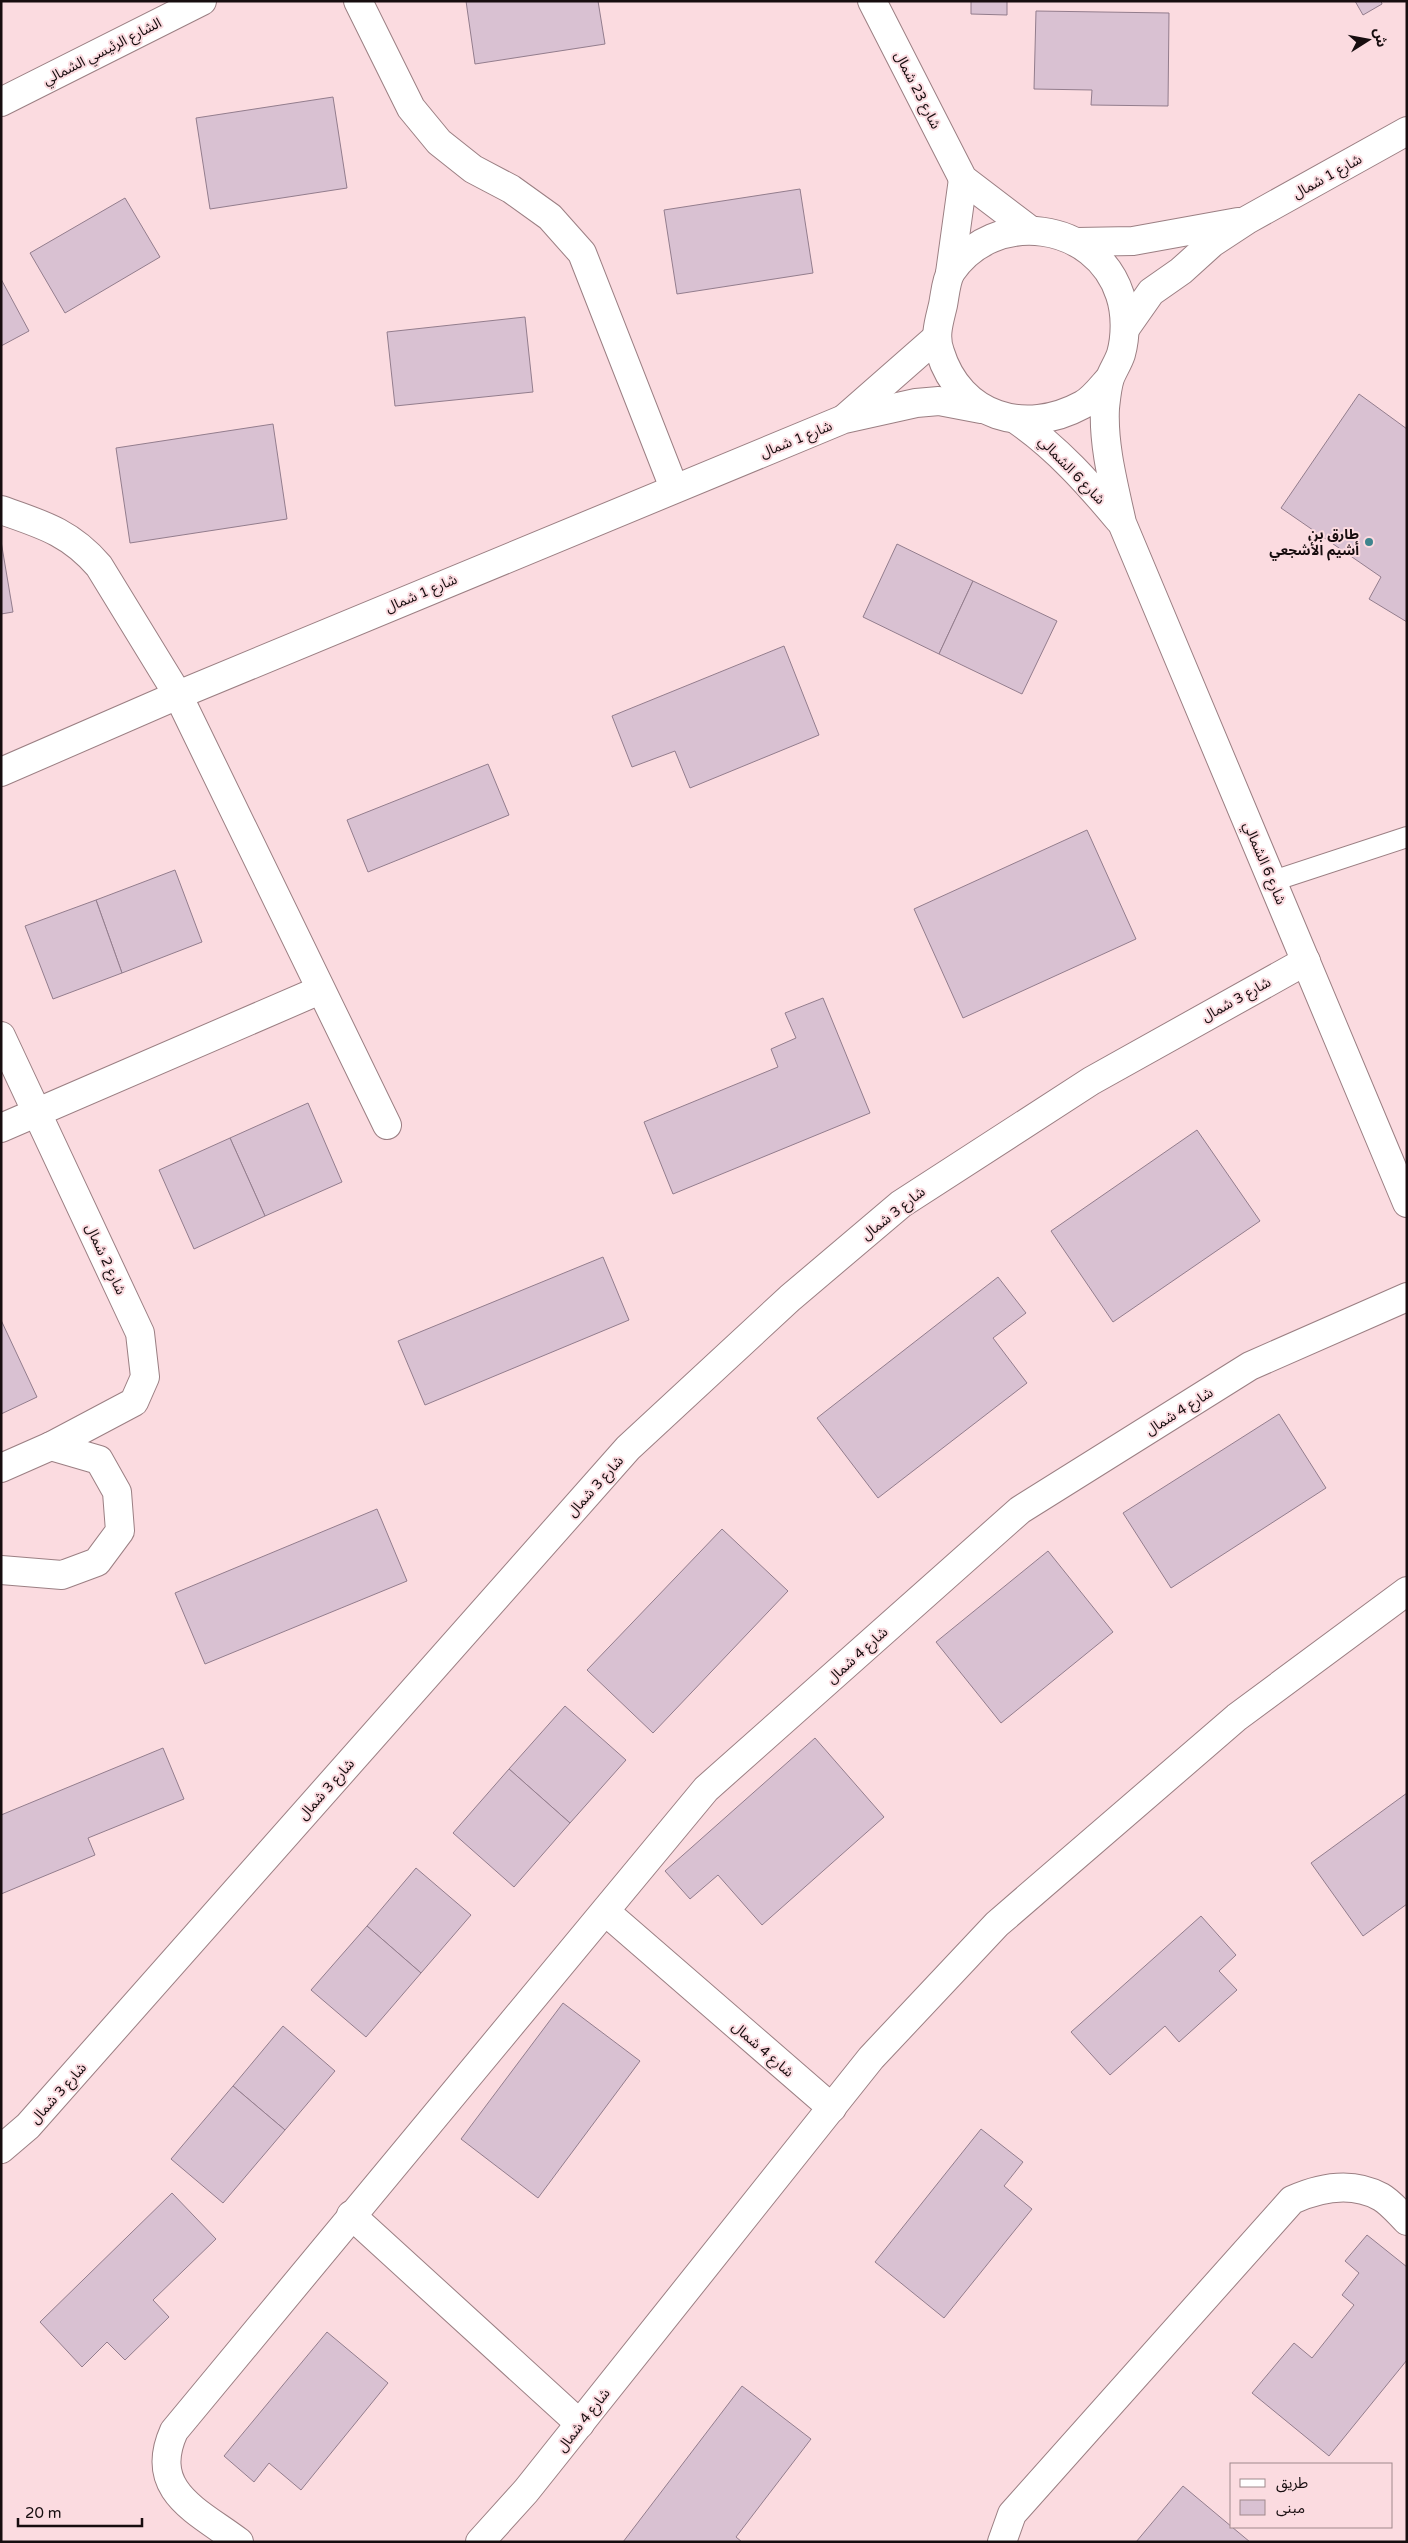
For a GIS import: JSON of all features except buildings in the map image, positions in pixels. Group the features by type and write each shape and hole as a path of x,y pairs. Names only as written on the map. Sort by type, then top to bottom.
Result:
{"street":[{"name":"الشارع الرئيسي الشمالي","path":"1,102 202,1"},
{"path":"358,1 411,108 439,142 473,169 511,190 550,217 582,253 674,488"},
{"name":"شارع 23 شمال","path":"872,1 963,179 1030,230"},
{"name":"شارع 1 شمال","path":"1125,329 1151,292 1181,271 1212,243 1247,220 1407,131"},
{"path":"950,273 971,250 999,235 1030,230 1054,233 1077,242 1104,264 1120,295 1125,329 1121,355 1109,380 1084,404 1053,419 1018,421 1001,417 986,410 962,392 944,368 936,339 950,273 963,179"},
{"name":"شارع 1 شمال","path":"1077,242 1133,241 1247,220"},
{"name":"شارع 1 شمال","path":"844,420 936,339"},
{"name":"شارع 6 الشمالي","path":"1109,380 1105,408 1107,444 1122,523 1306,961 1403,1185"},
{"name":"شارع 1 شمال","path":"1,772 178,695 674,488 844,420 924,402 939,402 986,410"},
{"name":"شارع 6 الشمالي","path":"1018,421 1039,435 1067,461 1122,523"},
{"path":"1,510 50,527 68,537 85,550 98,566 178,695 387,1125"},
{"name":"شارع 3 شمال","path":"1,2148 28,2126 628,1448 790,1298 901,1204 1091,1081 1306,961"},
{"path":"1,1128 320,990"},
{"name":"شارع 2 شمال","path":"1,1036 140,1333 145,1377 134,1402 51,1446 1,1468"},
{"name":"شارع 4 شمال","path":"832,2108 606,1912 706,1789 1020,1510 1250,1366 1407,1297"},
{"path":"1,1570 62,1576 97,1562 120,1531 117,1492 99,1460 51,1446"},
{"name":"شارع 4 شمال","path":"480,2542 526,2491 871,2058 997,1924 1237,1716 1407,1590"},
{"path":"239,2542 176,2494 166,2469 168,2443 174,2431 351,2215 606,1912"},
{"path":"1002,2542 1012,2514 1292,2200 1328,2187 1347,2187 1366,2191 1383,2198 1407,2221"},
{"path":"351,2215 580,2424"}],"lane":[{"path":"1273,881 1407,837"}],"place":[{"name":"طارق بن أشيم الأشجعي","path":"1369,542"}]}
